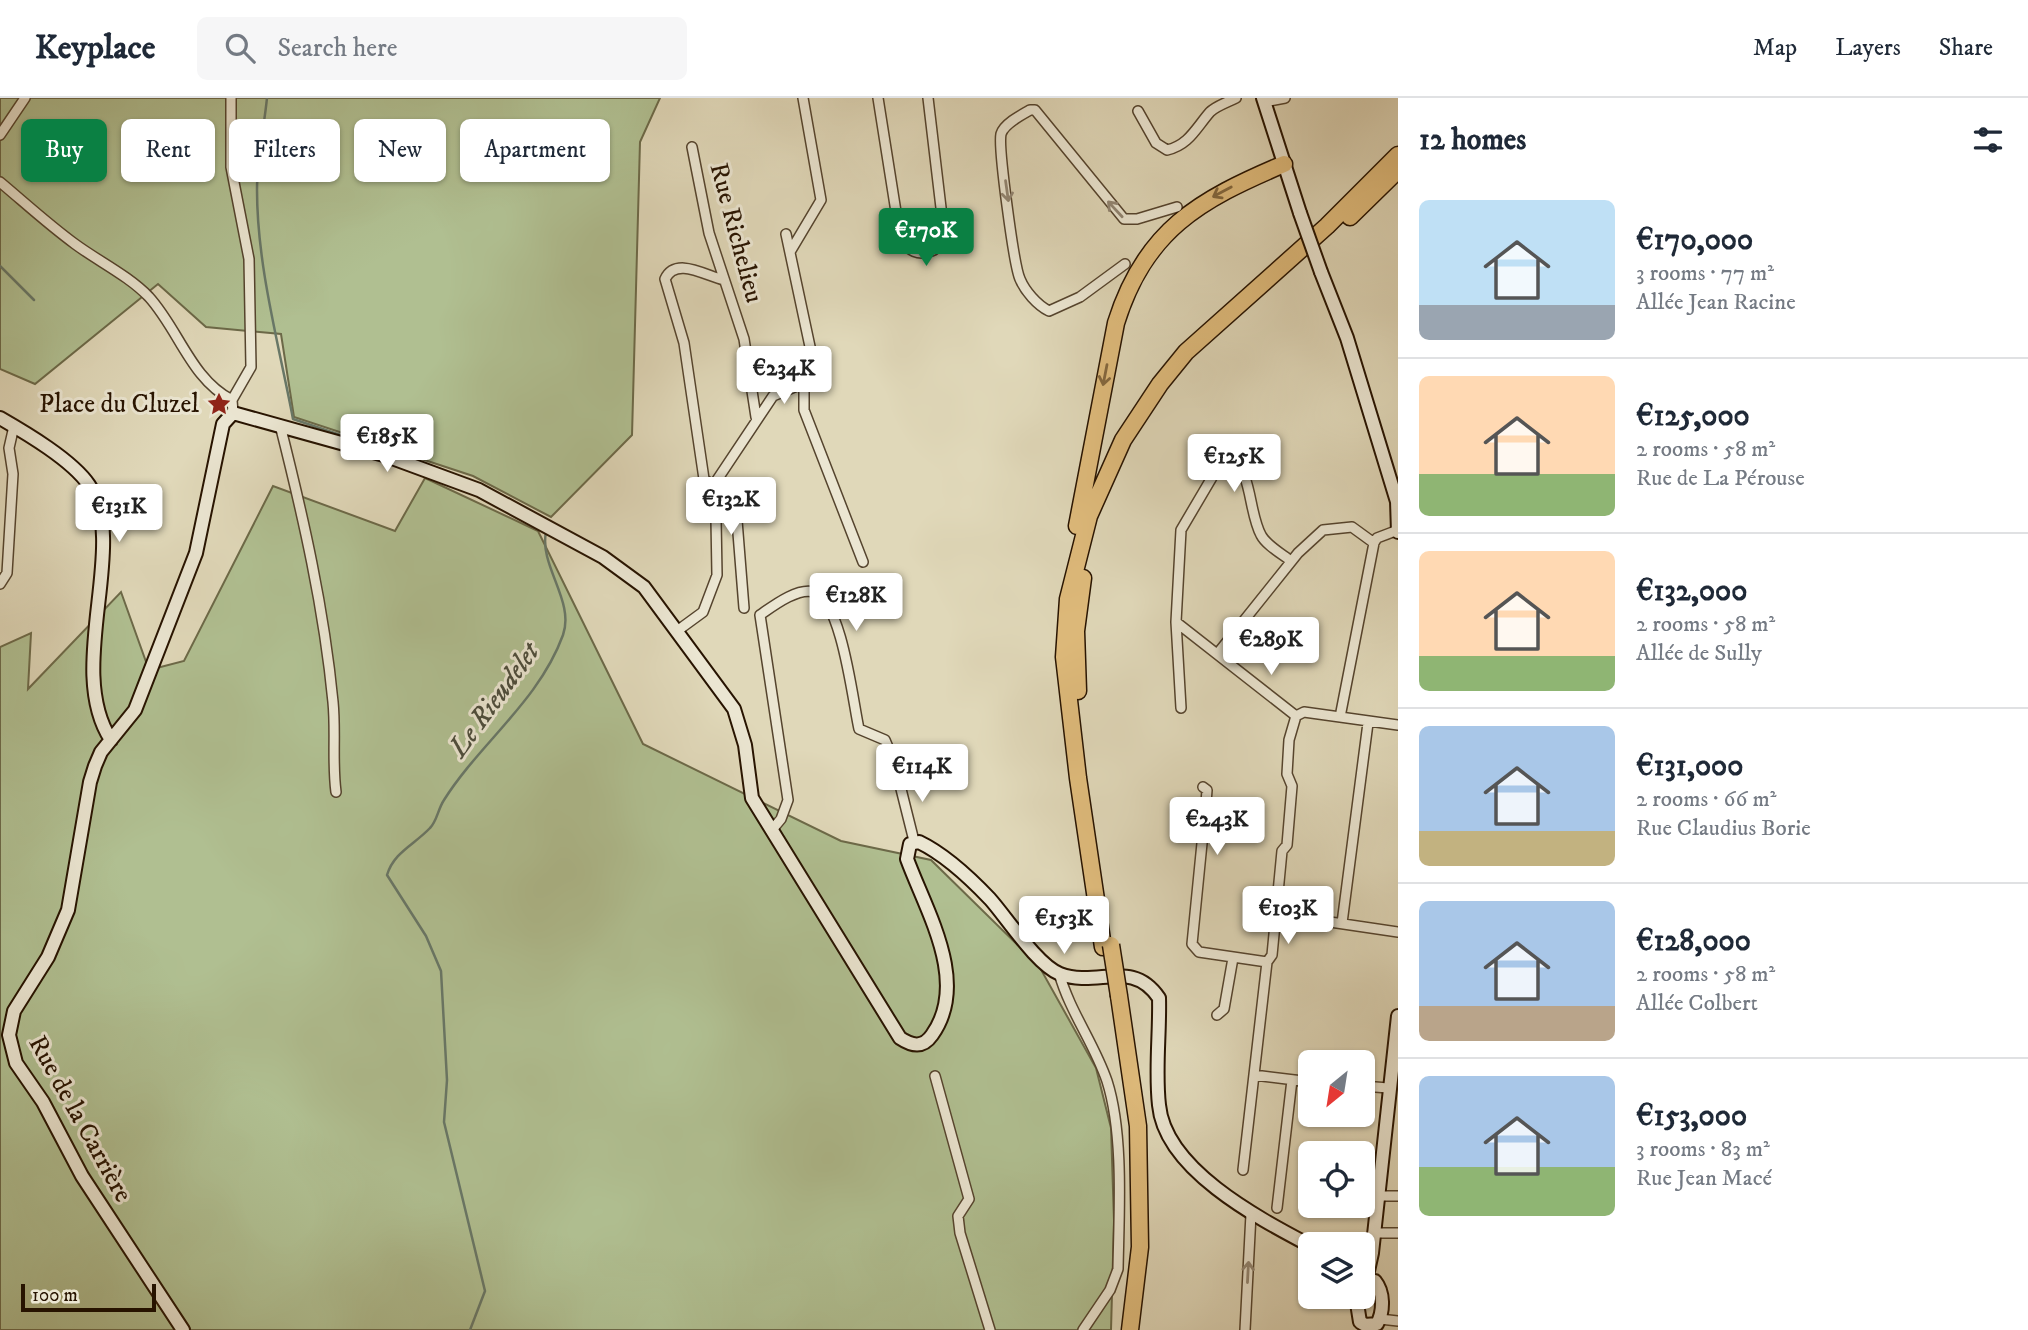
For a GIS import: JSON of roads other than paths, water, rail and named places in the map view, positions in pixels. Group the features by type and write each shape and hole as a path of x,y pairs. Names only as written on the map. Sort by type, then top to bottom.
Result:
{"highway":[{"path":"1068,599 1088,516 1106,471 1160,384 1221,319 1328,226 1398,155"},
{"path":"1107,946 1068,702 1064,657 1069,566 1099,406 1126,293 1142,262 1179,220 1223,191 1284,164"},
{"path":"1124,1330 1131,1258 1131,1152 1086,777 1076,668 1080,593 1097,518 1126,451 1146,419 1187,367 1398,170"},
{"path":"1370,199 1398,180"},
{"path":"1114,996 1138,1126 1140,1247 1130,1330"}],"street":[{"path":"0,135 25,98"},
{"path":"230,98 231,167 249,259 251,354 251,367 233,407"},
{"path":"790,253 821,200 803,98"},
{"path":"878,98 900,237 909,249 922,253 934,250 944,233 928,98"},
{"path":"1138,111 1156,143 1167,150 1179,147 1197,131 1212,110 1236,98"},
{"path":"1285,98 1263,100 1300,213 1347,338 1397,503 1398,531 1374,543"},
{"path":"1125,264 1080,298 1049,311 1040,307 1020,279 1003,163 1003,130 1030,110 1035,110 1124,219 1137,219 1177,206"},
{"name":"Rue Richelieu","path":"692,148 709,233 744,339 756,417"},
{"path":"0,182 72,243 148,295 172,326 183,351 233,407 280,425 384,455 479,489 603,557 644,587 734,709 745,745 752,798 882,1014 900,1038 909,1044 927,1041 935,1030 948,979 942,951 907,859 907,849 914,841"},
{"path":"786,234 812,356 804,383 804,410 863,562"},
{"path":"724,280 678,268 670,271 665,279 684,343 704,479 733,500 736,508 744,608"},
{"path":"677,631 704,612 718,575 716,519 707,495 772,396 804,383"},
{"name":"Rue de la Carrière","path":"183,1330 82,1176 43,1102 16,1063 10,1045 14,1011 48,957 68,910 90,782 101,752 135,710 178,602 203,527 223,424 233,407"},
{"path":"0,418 76,470 90,486 96,500 102,553 93,670 97,708 111,740"},
{"path":"280,425 306,525 324,631 333,704 335,792"},
{"path":"0,584 7,573 13,474 9,448 14,426"},
{"path":"1181,708 1176,622 1181,530 1228,454 1236,459 1252,499 1261,537 1291,561"},
{"path":"1218,653 1291,561 1324,530 1352,527 1374,543"},
{"path":"1340,717 1374,543"},
{"path":"771,831 781,819 788,800 760,615 804,592 813,592 822,597 842,639 859,729 885,740 893,759"},
{"path":"1176,622 1296,716"},
{"path":"1242,1170 1291,798 1292,786 1287,774 1289,740 1296,716 1304,712 1368,723 1398,725"},
{"path":"1342,923 1368,723"},
{"path":"897,773 914,841"},
{"path":"1203,787 1206,790 1206,803 1192,944 1199,952 1268,961"},
{"path":"914,841 924,844 988,897 1042,960 1059,974 1066,998 1092,1042 1104,1074 1116,1129 1118,1269 1110,1290 1083,1330"},
{"path":"1276,914 1398,932"},
{"path":"1217,1015 1224,1009 1233,958"},
{"path":"1059,974 1138,976 1150,986 1158,998 1159,1107 1165,1126 1176,1145 1216,1189 1251,1214 1298,1239"},
{"path":"1373,1232 1398,1016"},
{"path":"1254,1075 1298,1081"},
{"path":"935,1076 969,1199 958,1216 960,1233 990,1330"},
{"path":"1277,1208 1293,1080"},
{"path":"1376,1087 1388,1088"},
{"path":"1377,1196 1398,1196"},
{"path":"1245,1330 1251,1214"},
{"path":"1375,1233 1398,1233"},
{"path":"1375,1287 1381,1293 1375,1308"},
{"path":"1368,1325 1398,1321"}],"waterway":[{"name":"Le Rieudelet","path":"267,98 258,167 258,219 270,305 293,419 364,443"},
{"path":"0,266 34,300"},
{"name":"Le Rieudelet","path":"433,467 482,485"},
{"name":"Le Rieudelet","path":"519,505 549,522"},
{"name":"Le Rieudelet","path":"470,1330 485,1291 444,1122 447,1080 441,971 426,936 387,875 394,860 432,825 458,779 524,701 552,659 563,635 565,622 561,596 547,558 546,532"}],"place":[{"name":"Place du Cluzel","path":"219,404"}]}
